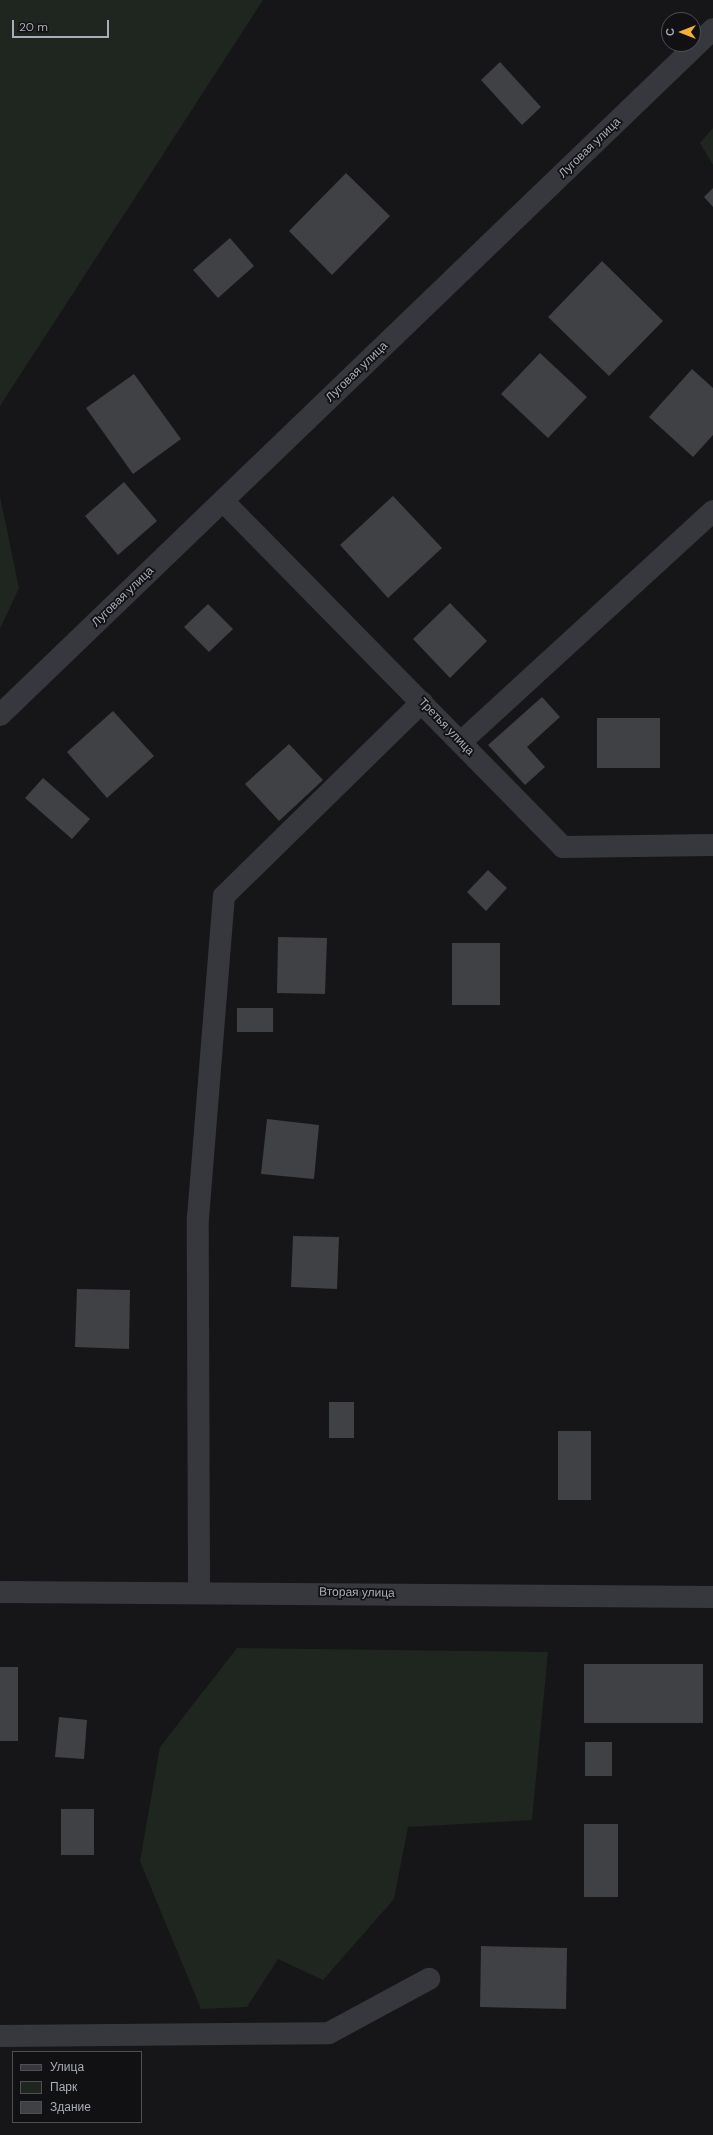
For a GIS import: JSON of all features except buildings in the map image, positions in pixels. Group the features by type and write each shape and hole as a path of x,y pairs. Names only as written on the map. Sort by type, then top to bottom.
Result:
{"street":[{"name":"Луговая улица","path":"0,715 713,29"},
{"name":"Третья улица","path":"223,501 422,702 562,847 713,845"},
{"path":"461,742 713,511"},
{"path":"199,1591 198,1218 224,896 422,702"},
{"name":"Вторая улица","path":"0,1592 199,1591 713,1597"},
{"path":"0,2036 329,2033 429,1979"}],"green space":[{"path":"0,0 263,0 0,406"},
{"path":"713,128 713,165 700,143"},
{"path":"0,496 19,588 0,629"},
{"path":"237,1648 548,1652 532,1820 408,1827 394,1899 323,1980 278,1959 247,2007 201,2009 140,1861 160,1747"}]}
